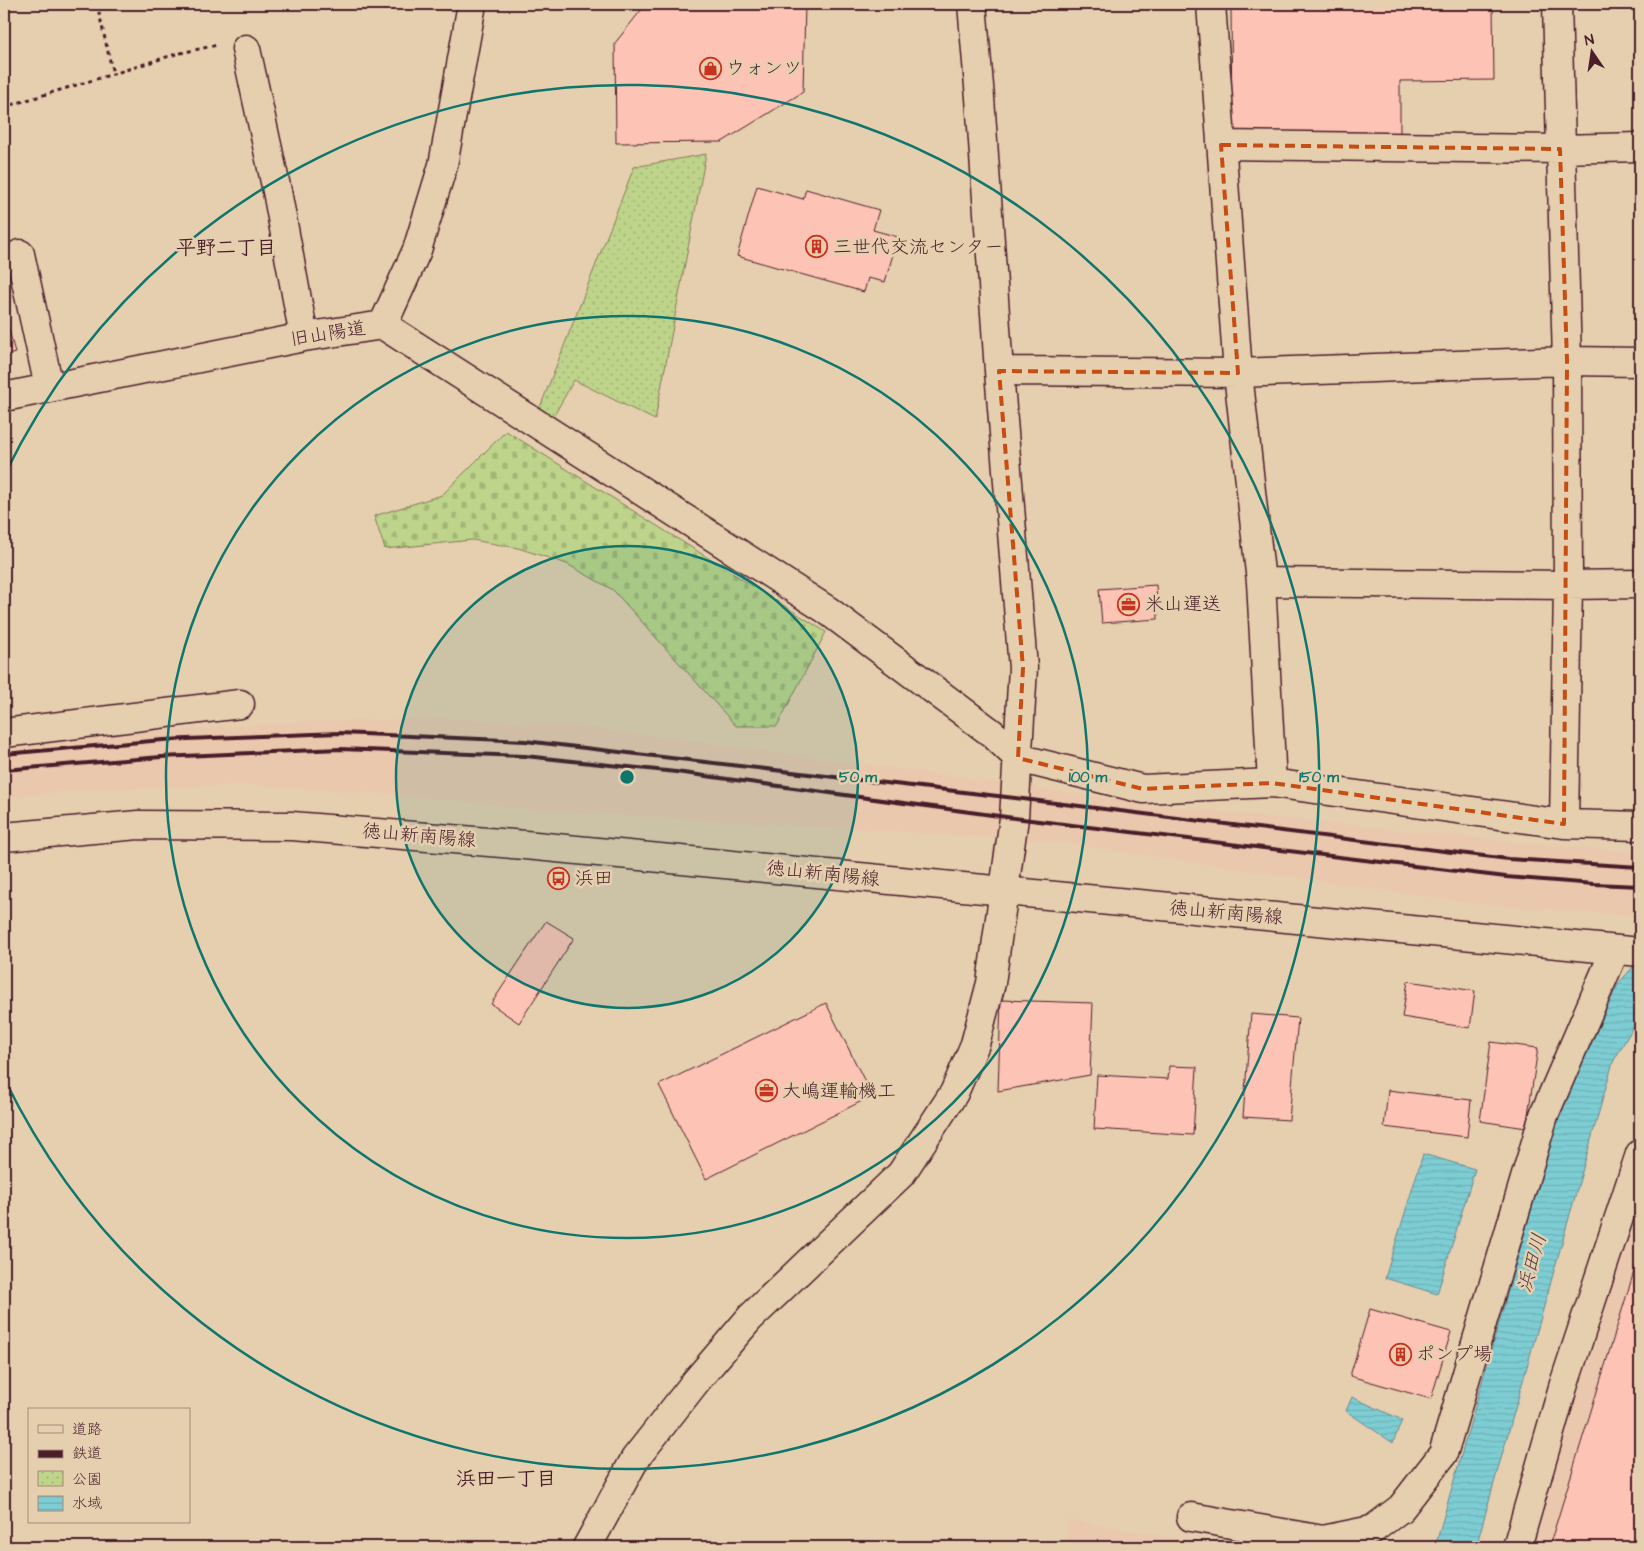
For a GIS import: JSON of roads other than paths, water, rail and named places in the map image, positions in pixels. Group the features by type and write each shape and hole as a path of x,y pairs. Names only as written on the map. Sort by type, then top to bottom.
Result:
{"street":[{"name":"旧山陽道","path":"4,397 304,337 383,325 417,250 443,165 472,4"},
{"path":"587,1547 635,1459 696,1380 750,1318 902,1174 954,1093 975,1044 991,983 1014,818 1022,668 972,4"},
{"path":"1211,4 1238,373 1261,582 1272,783"},
{"path":"1557,4 1567,361 1568,585 1564,824"},
{"path":"246,49 278,191 304,337"},
{"path":"1221,145 1560,149 1640,147"},
{"path":"20,254 49,388"},
{"path":"383,325 827,610 993,734 1018,758 1142,789 1272,783 1564,824 1640,826"},
{"path":"999,371 1238,373 1567,361 1640,362"},
{"path":"1261,582 1640,584"},
{"path":"4,733 240,704"},
{"name":"徳山新南陽線","path":"4,837 138,825 292,826 525,845 1630,951"},
{"path":"1191,1517 1323,1540 1372,1530 1401,1508 1443,1454 1544,1115 1630,951"},
{"path":"1517,1547 1563,1388 1640,1154"}],"water":[{"name":"浜田川","path":"1640,959 1640,1015 1613,1062 1476,1547 1435,1547 1557,1119 1618,984"},
{"path":"1423,1154 1475,1169 1437,1294 1385,1278"},
{"path":"1352,1397 1402,1420 1393,1443 1346,1411"}],"railway":[{"path":"4,754 163,740 339,733 525,741 1015,798 1508,859 1640,867"},
{"path":"4,770 161,757 340,749 525,756 676,772 1014,818 1506,877 1640,886"}],"place":[{"name":"ウォンツ","path":"710,68"},
{"name":"三世代交流センター","path":"817,247"},
{"name":"米山運送","path":"1129,604"},
{"name":"浜田","path":"559,878"},
{"name":"大嶋運輸機工","path":"766,1091"},
{"name":"ポンプ場","path":"1400,1354"}],"district":[{"name":"平野二丁目","path":"226,248"},
{"name":"浜田一丁目","path":"506,1479"}]}
